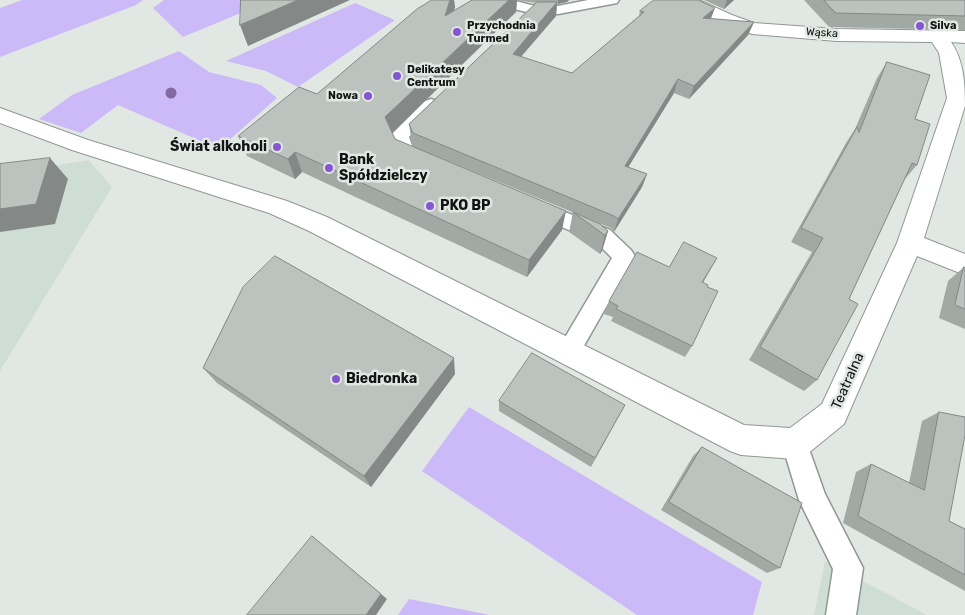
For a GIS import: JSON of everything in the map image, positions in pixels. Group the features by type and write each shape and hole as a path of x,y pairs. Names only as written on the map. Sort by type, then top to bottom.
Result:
{"street":[{"name":"Wąska","path":"685,0 725,19 752,28 838,35 965,37"},
{"name":"Teatralna","path":"795,444 833,414 910,243 957,98 948,53 938,37"},
{"path":"0,115 80,145 294,214 318,224 569,351 740,440 795,444"},
{"path":"910,243 965,265"}],"lane":[{"path":"493,0 531,9 558,10 612,0"},
{"path":"517,22 531,9"},
{"path":"442,167 406,152 399,136 448,89"},
{"path":"522,202 603,236 624,256 569,351"},
{"path":"795,444 813,500 848,568 841,615"}],"shaded area":[{"path":"22,0 143,0 136,5 0,57 0,8"},
{"path":"164,0 272,0 183,37 153,8"},
{"path":"355,3 395,20 298,87 266,71 226,61"},
{"path":"179,51 209,72 261,85 277,98 219,149 118,105 81,133 39,119 72,95"},
{"path":"89,160 112,187 0,371 0,174"},
{"path":"469,407 762,582 753,615 637,615 422,471"},
{"path":"825,561 927,615 814,615"},
{"path":"409,599 490,615 398,615"}],"building":[{"path":"241,0 298,0 240,25"},
{"path":"432,0 450,0 445,16 472,0 509,0 385,117 395,139 566,211 529,260 295,152 288,159 238,136 299,87 317,94 417,9"},
{"path":"654,0 698,0 715,8 703,18 754,22 694,86 678,79 625,166 647,174 618,219 413,133 409,124 537,2 557,2 513,54 572,73 644,12 640,11"},
{"path":"824,0 965,0 965,16 836,13"},
{"path":"887,62 930,75 915,119 930,124 917,165 912,163 849,299 858,304 817,380 760,347 823,238 801,228 857,127 859,132"},
{"path":"50,158 36,204 0,209 0,164"},
{"path":"573,212 600,224 608,231 605,235"},
{"path":"684,242 717,258 702,282 708,285 707,287 718,291 692,346 616,309 618,306 609,301 637,252 669,267"},
{"name":"Biedronka","path":"275,256 454,358 364,476 203,368 243,287"},
{"path":"965,268 965,309 955,305"},
{"path":"532,353 625,405 595,458 499,401"},
{"path":"939,412 965,417 965,435 949,521 965,529 965,575 858,516 871,464 924,490"},
{"path":"702,447 802,503 780,568 669,502"},
{"path":"312,536 381,594 366,615 247,615"}],"place":[{"name":"Silva","path":"920,26"},
{"name":"Przychodnia Turmed","path":"457,32"},
{"name":"Delikatesy Centrum","path":"397,76"},
{"name":"Nowa","path":"368,96"},
{"name":"Świat alkoholi","path":"277,147"},
{"name":"Bank Spółdzielczy","path":"329,168"},
{"name":"PKO BP","path":"430,206"},
{"name":"Biedronka","path":"336,379"}]}
